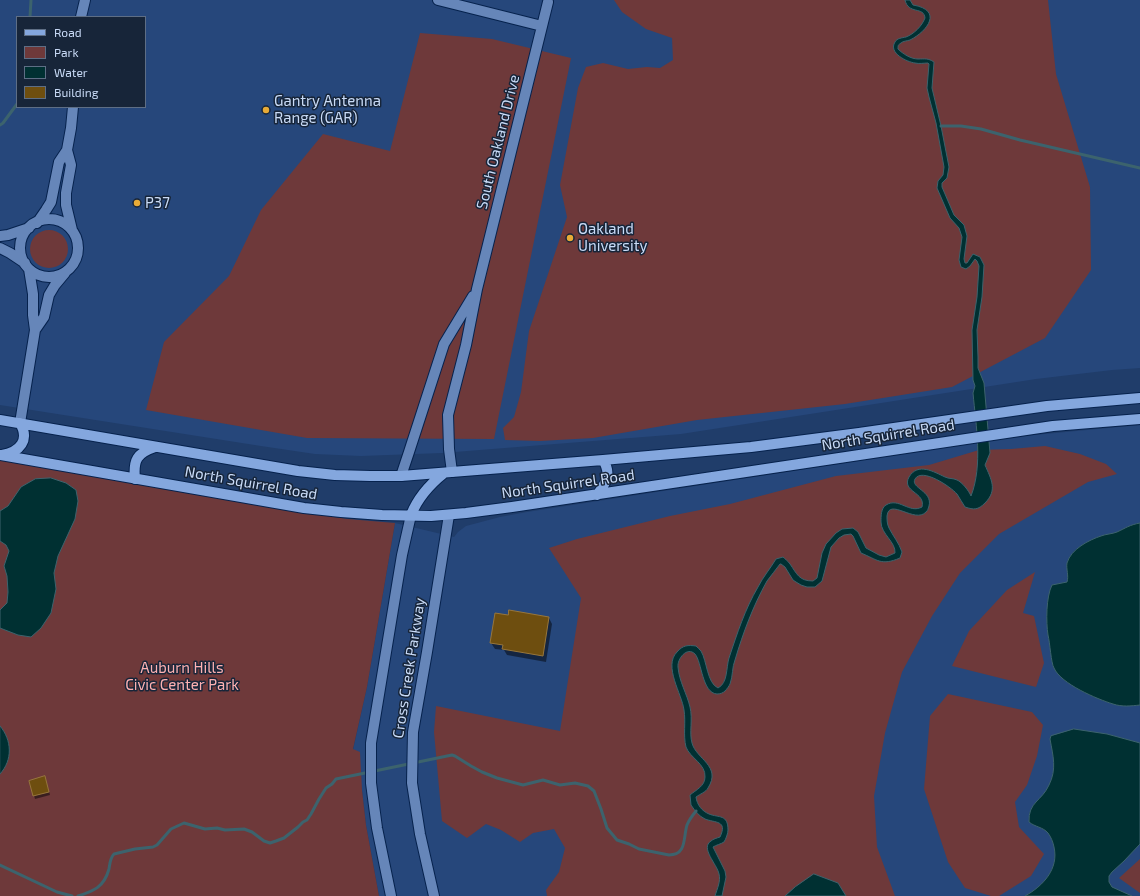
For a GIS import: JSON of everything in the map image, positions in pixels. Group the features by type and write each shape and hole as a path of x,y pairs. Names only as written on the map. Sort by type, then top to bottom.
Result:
{"main road":[{"name":"North Squirrel Road","path":"0,420 317,473 400,476 759,446 954,420 1014,410 1074,403 1140,398"},
{"name":"North Squirrel Road","path":"0,455 316,509 360,514 449,514 483,511 597,495 1016,431 1084,422 1140,419"},
{"path":"0,455 14,452 22,443 24,432 20,423"},
{"path":"135,478 134,468 135,461 138,456 155,447"},
{"path":"597,495 608,475 608,469 603,460"},
{"path":"411,515 416,502 421,495 431,484 448,473"}],"street":[{"path":"78,0 80,16"},
{"path":"80,16 85,0"},
{"path":"438,0 542,26"},
{"name":"South Oakland Drive","path":"448,473 448,415 466,345 477,289 548,2"},
{"path":"20,423 35,330 33,294 27,266 21,254 21,244 24,236 51,202 59,162 67,150 73,108"},
{"path":"35,330 44,317 49,295 65,272 73,265 77,256 77,240 72,231 65,199 71,165 67,150"},
{"path":"0,236 8,235 46,220 55,220 64,224 72,231"},
{"path":"0,248 10,253 37,274 47,277 56,276 65,272"},
{"name":"South Oakland Drive","path":"400,476 444,344 477,289"},
{"name":"Cross Creek Parkway","path":"434,896 420,834 412,783 412,732 427,652 449,514"},
{"name":"Cross Creek Parkway","path":"391,896 376,828 371,783 371,743 402,555 411,515"}],"shaded area":[{"name":"Oakland University","path":"0,0 1140,0 1140,368 1036,379 681,434 442,453 361,456 315,454 0,405"},
{"path":"1140,425 1140,896 379,896 366,825 362,790 353,750 367,687 395,523 454,537 466,526 527,512 1013,437"}],"green space":[{"path":"614,0 1048,0 1056,74 1090,187 1091,270 1045,338 952,387 845,404 697,420 593,438 540,441 505,440 503,428 514,417 521,392 529,331 567,217 560,185 578,88 586,67 603,63 628,69 647,67 660,68 673,60 672,38 646,29 622,12"},
{"path":"420,33 492,39 571,58 494,439 307,438 146,410 164,342 229,276 261,210 323,134 390,151"},
{"path":"45,230 53,230 63,235 67,242 67,256 63,263 53,268 45,268 35,263 33,260 30,253 30,245 35,235 38,233"},
{"path":"1045,446 1080,454 1106,464 1117,474 1088,482 999,534 960,573 932,616 902,672 885,733 874,796 877,847 895,896 547,896 546,890 559,872 565,848 554,829 533,833 520,842 501,830 486,824 467,838 442,821 434,732 436,706 560,731 581,598 549,548 577,539 670,516 730,504 836,476 929,465 979,450"},
{"name":"Auburn Hills Civic Center Park","path":"0,460 307,513 348,519 395,523 367,687 353,749 360,752 366,825 379,896 0,896"},
{"path":"1035,572 1023,613 1034,616 1044,663 1036,687 952,666 969,631 1007,590"},
{"path":"948,694 1032,712 1043,725 1037,756 1027,785 1015,802 1019,827 1044,854 1031,876 999,896 991,896 965,888 948,862 924,789 930,716"},
{"path":"1140,859 1140,893 1119,878"}],"water":[{"path":"905,0 910,0 913,5 928,11 930,21 917,36 898,45 898,49 913,58 928,59 934,62 932,88 949,167 947,178 942,183 942,187 954,215 964,225 967,236 964,259 965,263 967,263 973,254 980,257 984,265 982,297 977,330 978,368 984,383 990,453 985,465 992,484 991,494 985,503 980,507 976,509 968,508 965,507 957,494 943,483 924,475 919,476 914,482 928,497 929,506 927,511 921,515 916,515 892,509 889,511 887,516 888,526 902,552 900,558 884,562 861,553 851,534 844,535 839,538 831,547 822,581 815,587 807,587 796,582 793,580 785,567 780,564 767,581 753,610 734,663 730,684 722,693 717,694 708,688 695,654 692,652 686,652 683,654 679,660 678,667 690,707 692,743 694,749 707,763 712,774 708,788 696,797 700,807 704,811 725,819 728,825 728,833 724,842 713,847 725,871 726,877 722,896 715,896 720,879 718,870 707,848 711,841 720,837 722,828 719,823 705,819 691,805 690,795 704,783 705,772 686,747 683,703 674,680 672,665 673,658 679,650 684,647 696,646 703,655 709,677 718,688 724,683 729,658 749,604 760,583 776,559 783,557 801,578 808,581 813,581 817,578 822,553 826,544 842,529 853,528 858,532 866,548 886,557 895,553 895,549 883,530 881,515 884,506 895,503 913,509 922,507 921,498 908,486 907,482 913,472 921,469 936,473 946,478 956,479 967,489 971,496 975,484 978,445 973,393 975,386 973,380 972,330 977,297 979,266 975,259 966,269 961,267 959,260 962,237 959,228 950,218 937,188 938,181 943,175 944,167 936,123 927,88 929,64 917,63 903,59 894,50 896,41 915,32 925,18 922,12 909,7"},
{"path":"51,478 66,483 76,490 78,501 75,519 58,556 54,573 56,589 51,613 41,628 31,637 18,635 0,628 0,610 7,603 7,576 4,566 9,551 6,545 0,541 0,511 8,506 21,487 35,479"},
{"path":"1140,523 1140,705 1120,706 1098,699 1080,690 1064,680 1058,674 1054,668 1051,657 1047,623 1048,603 1052,585 1067,582 1067,563 1072,553 1076,549 1103,535 1115,533"},
{"path":"0,726 7,737 9,744 9,756 7,763 0,774"},
{"path":"1074,729 1107,734 1140,743 1140,844 1109,876 1109,882 1112,887 1132,896 1025,896 1043,882 1052,870 1054,863 1054,847 1049,835 1044,829 1029,822 1031,810 1049,785 1053,773 1054,762 1050,739 1051,736"},
{"path":"814,874 838,883 846,896 785,896"}],"building":[{"path":"509,610 549,617 543,656 502,649 503,645 490,643 495,613 508,615"},
{"path":"45,776 49,792 33,796 29,781"}],"waterway":[{"path":"30,16 31,0"},
{"path":"0,125 16,105"},
{"path":"941,126 961,126 981,129 1020,140 1140,168"},
{"path":"78,896 94,890 101,884 107,875 111,859 114,854 135,849 153,847 157,845 171,829 184,823 205,829 244,829 270,843 284,838 307,820 326,788 336,779 452,755 482,772 523,785 543,780 560,785 575,783 588,786 594,791 607,828 617,840 639,849 669,855 679,852 682,849 687,825 696,811"},
{"path":"0,865 57,892 72,896"}],"place":[{"name":"Gantry Antenna Range (GAR)","path":"266,110"},
{"name":"P37","path":"137,203"},
{"name":"Oakland University","path":"570,238"}]}
